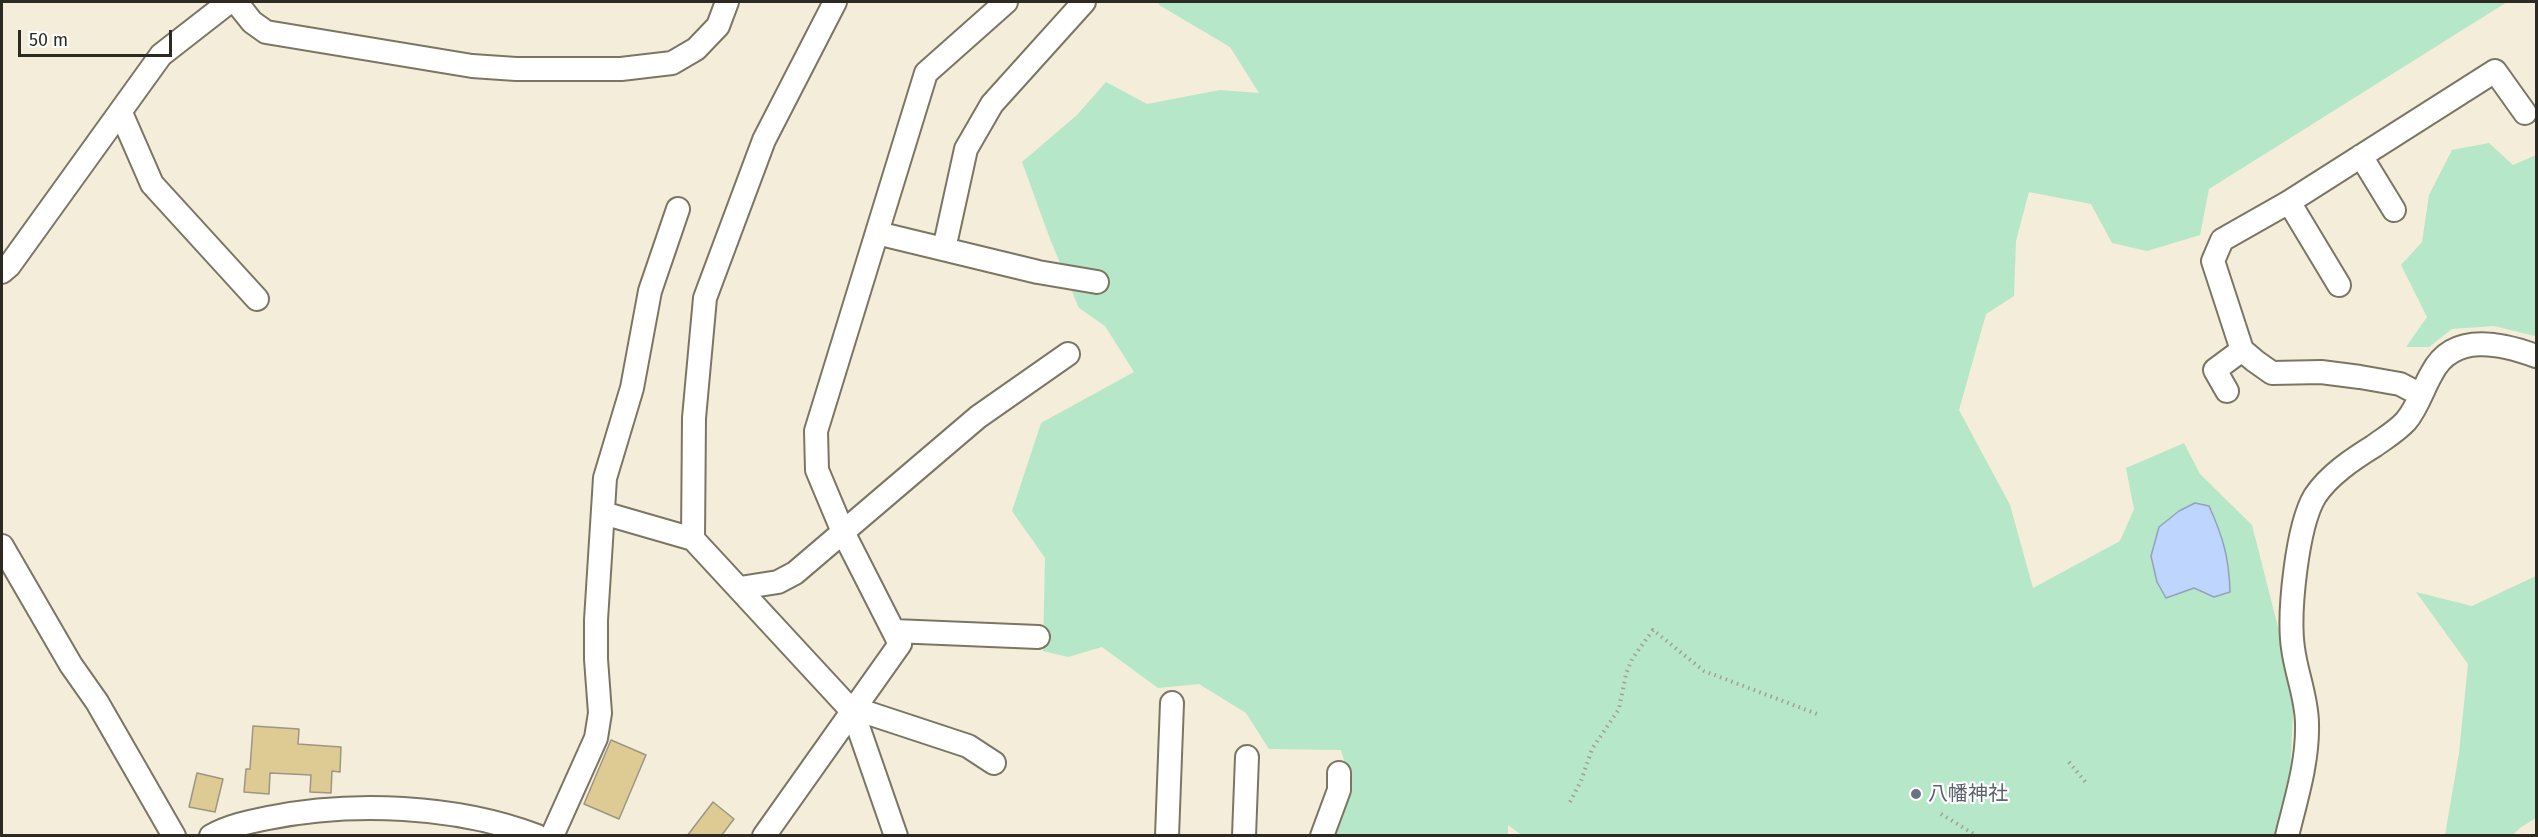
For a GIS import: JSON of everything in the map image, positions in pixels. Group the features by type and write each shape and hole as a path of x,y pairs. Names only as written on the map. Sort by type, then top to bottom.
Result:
{"street":[{"path":"2,272 9,266 161,55 229,2"},
{"path":"236,2 252,22 266,32 472,66 574,69 621,69 672,63 696,49 718,26 727,2"},
{"path":"693,539 694,418 705,298 764,140 835,2"},
{"path":"764,836 900,644 843,532 817,470 816,431 926,74 1006,2"},
{"path":"944,249 966,149 992,104 1084,2"},
{"path":"2421,395 2400,384 2360,376 2321,372 2272,373 2242,350 2213,261 2222,240 2289,202 2495,71 2525,113"},
{"path":"121,113 152,184 257,299"},
{"path":"2361,156 2394,210"},
{"path":"2289,202 2339,285"},
{"path":"552,836 596,738 600,713 596,620 605,478 632,388 650,291 678,209"},
{"path":"877,233 1038,272 1097,282"},
{"path":"2287,836 2303,771 2307,744 2307,721 2292,644 2293,609 2304,520 2316,495 2334,476 2406,421 2440,359 2451,350 2465,345 2488,343 2511,346 2536,356"},
{"path":"2227,391 2215,370 2242,350"},
{"path":"740,588 778,582 795,573 978,417 1068,354"},
{"path":"603,513 693,539 740,588 853,712 902,834"},
{"path":"2,546 71,665 97,702 174,836"},
{"path":"894,631 1038,638"},
{"path":"1167,836 1172,703"},
{"path":"853,712 868,713 968,746 994,763"},
{"path":"1244,836 1247,757"},
{"path":"1322,836 1339,790 1339,773"},
{"path":"211,836 228,826 304,810 409,809 507,825 537,836"}],"path":[{"path":"1570,802 1592,749 1619,709 1626,674 1632,659 1653,630 1704,671 1817,714"},
{"path":"2069,762 2087,784"},
{"path":"1941,814 1977,836"}],"green space":[{"path":"1158,2 2507,2 2209,189 2200,235 2147,251 2112,243 2091,204 2029,192 2016,241 2014,296 1986,314 1959,410 2010,505 2033,588 2120,541 2134,509 2126,468 2184,443 2200,474 2252,525 2294,694 2290,775 2277,835 1523,836 1508,825 1508,835 1327,835 1350,781 1341,750 1269,749 1246,713 1199,684 1158,688 1102,647 1068,657 1043,651 1045,558 1012,511 1041,423 1134,372 1105,326 1079,308 1050,239 1022,162 1077,115 1106,82 1147,104 1220,90 1259,93 1230,47 1159,5"},
{"path":"2489,143 2513,165 2536,155 2535,336 2494,326 2452,329 2429,347 2406,347 2427,317 2401,265 2422,242 2429,195 2452,150"},
{"path":"2536,576 2536,818 2513,835 2445,835 2459,753 2468,664 2416,592 2472,606"}],"water":[{"path":"2195,503 2209,506 2218,528 2227,558 2230,592 2214,597 2194,588 2166,598 2157,582 2151,556 2159,527 2179,511"}],"building":[{"path":"253,726 299,729 298,744 341,747 340,772 332,771 331,793 310,792 311,775 270,773 269,794 244,792 246,769 250,769"},
{"path":"611,740 646,755 619,819 584,804"},
{"path":"197,773 223,779 215,812 189,807"},
{"path":"713,802 734,819 721,836 687,836"}],"place":[{"name":"八幡神社","path":"1916,794"}]}
